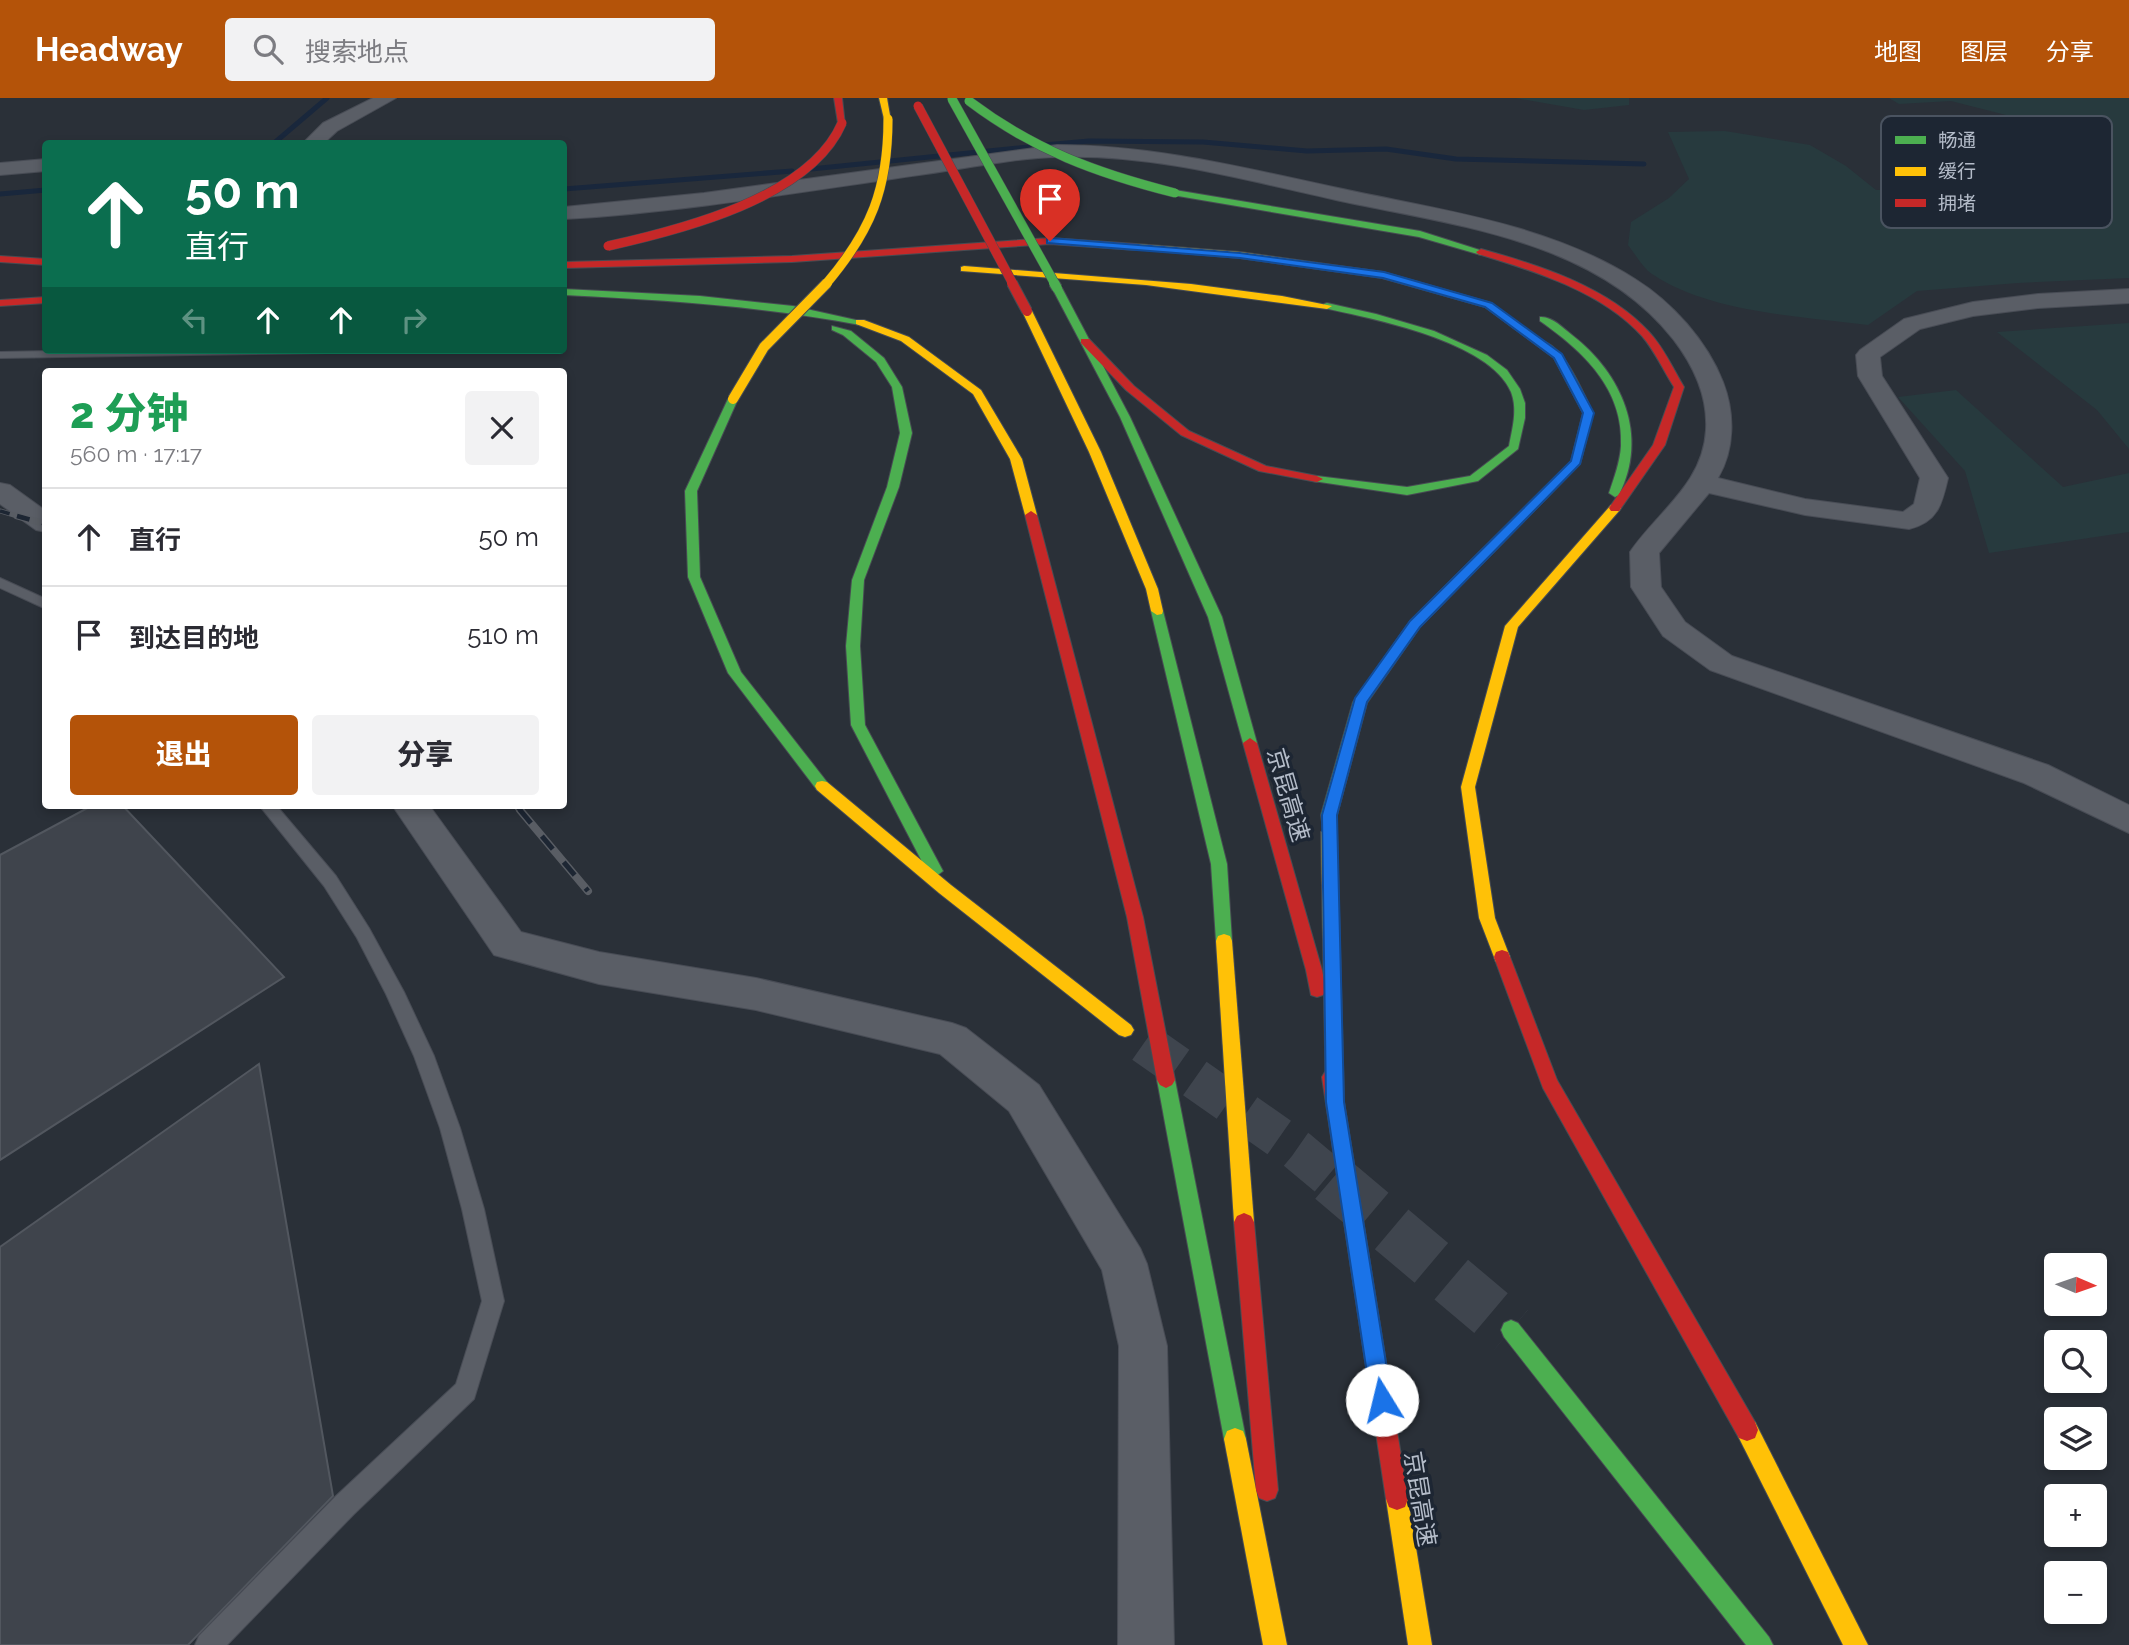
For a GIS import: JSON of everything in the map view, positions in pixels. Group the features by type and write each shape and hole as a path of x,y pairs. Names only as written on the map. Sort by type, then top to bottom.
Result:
{"highway":[{"path":"567,252 677,231 721,218 785,184 836,141 842,122 838,98"},
{"path":"883,98 890,136 878,210 840,269 761,352 733,399 691,491 694,577 735,673 824,789 945,889 1125,1030"},
{"path":"959,99 1041,152 1092,173 1175,193 1420,234 1515,262 1590,293 1642,330 1679,387 1659,446 1609,516 1512,626 1468,787 1487,918 1549,1083 1759,1451 1856,1645"},
{"name":"京昆高速","path":"959,99 1125,417 1215,617 1314,970 1420,1645"},
{"path":"916,102 1027,311 1095,452 1152,589 1219,864 1249,1286 1269,1507"},
{"path":"567,264 792,258 1050,241 1179,239 1279,244 1374,257 1420,268"},
{"path":"1050,241 1240,255 1384,275 1488,305 1558,356 1588,413 1576,462 1415,624 1360,702 1329,815 1335,1102"},
{"path":"0,259 42,262"},
{"path":"567,278 912,267"},
{"path":"952,268 1096,275 1228,289 1367,313 1448,338 1492,363 1515,387 1521,412 1514,447 1474,479 1408,491 1342,484 1263,469 1185,433 1130,388 1085,341"},
{"path":"1456,279 1506,297"},
{"path":"567,292 700,299 793,309 856,320 905,339 977,392 1016,459 1135,917 1275,1645"},
{"path":"0,303 42,300"},
{"path":"793,309 847,333 880,360 897,387 906,433 893,487 858,580 853,646 858,725 945,889"},
{"path":"1526,309 1555,326 1599,361 1621,398 1627,445 1609,516"},
{"path":"1511,1330 1761,1645"},
{"path":"1272,1548 1281,1645"}],"street":[{"path":"315,140 330,127 387,98"},
{"path":"567,213 719,197 1057,151 1161,157 1493,229 1564,252 1606,272 1656,306 1681,332 1704,366 1717,403 1718,443 1704,483 1644,552 1646,587 1674,629 1721,663 2036,774 2129,820"},
{"path":"0,169 42,166"},
{"path":"1704,483 1786,505 1861,517 1909,521 1927,507 1934,478 1870,376 1868,355 1912,324 1973,309 2038,301 2129,296"},
{"path":"0,491 42,521"},
{"path":"413,809 508,944 599,968 756,994 952,1040 1024,1098 1124,1264 1143,1346 1146,1645"}],"lane":[{"path":"0,355 65,354"},
{"path":"0,582 42,603"},
{"path":"208,1645 345,1505 466,1391 493,1301 473,1209 450,1128 424,1056 395,992 363,933 330,881 270,809"}],"green space":[{"path":"1515,98 1629,98 1629,105 1584,110"},
{"path":"1889,98 2129,98 2129,278 1917,291 1868,325 1756,311 1701,297 1652,274 1628,245 1631,222 1669,198 1689,179 1668,132 1725,131 1810,145 1846,166 1876,190 1881,190 1881,228 2112,228 2112,116 2007,116 1951,101 1899,104"},
{"path":"2129,323 2129,449 2097,410 1997,332"},
{"path":"1956,390 2063,487 2129,473 2129,532 1989,553 1965,471 1898,397"}],"building":[{"path":"86,809 126,809 284,977 0,1160 0,855"},
{"path":"259,1064 333,1496 188,1645 0,1645 0,1247"}],"waterway":[{"path":"278,140 327,98"},
{"path":"1044,145 1089,141 1203,142 1307,151 1386,149 1456,159 1644,164"},
{"path":"811,169 1029,147"},
{"path":"567,189 792,171"},
{"path":"0,194 42,190"}],"tunnel":[{"path":"1144,1043 1297,1150 1334,1181"},
{"path":"1332,1179 1511,1330"}],"railway":[{"path":"0,511 20,517"},
{"path":"20,517 42,523"},
{"path":"20,517 24,518"},
{"path":"520,810 588,891"}],"traffic: fast":[{"path":"952,99 1057,288"},
{"path":"969,101 1018,135 1066,160 1118,178 1175,193"},
{"path":"1175,193 1420,234 1481,252"},
{"path":"1057,288 1125,417 1215,617 1250,743"},
{"path":"567,292 700,299 793,309 860,322"},
{"path":"1317,479 1407,491 1474,479 1514,447 1519,418 1515,389 1503,372 1484,357 1459,344 1401,323 1327,306"},
{"path":"1544,319 1561,330 1591,357 1603,372 1621,405 1626,424 1627,445 1615,493"},
{"path":"836,328 847,333 880,360 897,387 906,433 893,487 858,580 853,646 858,725 935,871"},
{"path":"1329,832 1329,815 1360,702 1415,624 1576,462 1588,413 1558,356 1539,342"},
{"path":"733,399 691,491 694,577 735,673 822,786"},
{"path":"1157,611 1219,864 1224,941"},
{"path":"1166,1080 1235,1439"},
{"path":"1511,1330 1761,1645"}],"traffic: slow":[{"path":"883,98 888,119"},
{"path":"733,399 764,347 840,268 868,225 885,177 888,119"},
{"path":"1136,247 1240,255 1383,275 1488,305 1539,342"},
{"path":"964,269 1146,282 1327,306"},
{"path":"1027,311 1095,452 1152,589 1157,611"},
{"path":"860,322 905,339 977,392 1016,459 1031,515"},
{"path":"1502,957 1487,918 1468,787 1512,626 1615,508"},
{"path":"822,786 945,889 1125,1030"},
{"path":"1329,832 1335,1102"},
{"path":"1224,941 1244,1222"},
{"path":"1747,1430 1856,1645"},
{"path":"1235,1439 1275,1645"},
{"path":"1397,1499 1420,1645"}],"traffic: jam":[{"path":"838,98 842,123"},
{"path":"918,106 1027,311"},
{"path":"608,246 684,227 756,199 814,161 830,144 842,123"},
{"path":"567,265 792,259 1050,241 1136,247"},
{"path":"1481,252 1565,282 1604,302 1640,329 1651,341 1679,387 1659,445 1615,508"},
{"path":"0,259 42,262"},
{"path":"0,303 42,300"},
{"path":"1085,341 1130,388 1185,433 1263,469 1317,479"},
{"path":"1031,515 1135,917 1166,1080"},
{"path":"1250,743 1314,970 1317,990"},
{"path":"1502,957 1549,1083 1747,1430"},
{"path":"1331,1077 1397,1499"},
{"path":"1244,1222 1267,1490"}],"route":[{"path":"1050,241 1240,255 1384,275 1488,305 1558,356 1588,413 1576,462 1415,624 1360,702 1329,815 1335,1102 1382,1400"}]}
